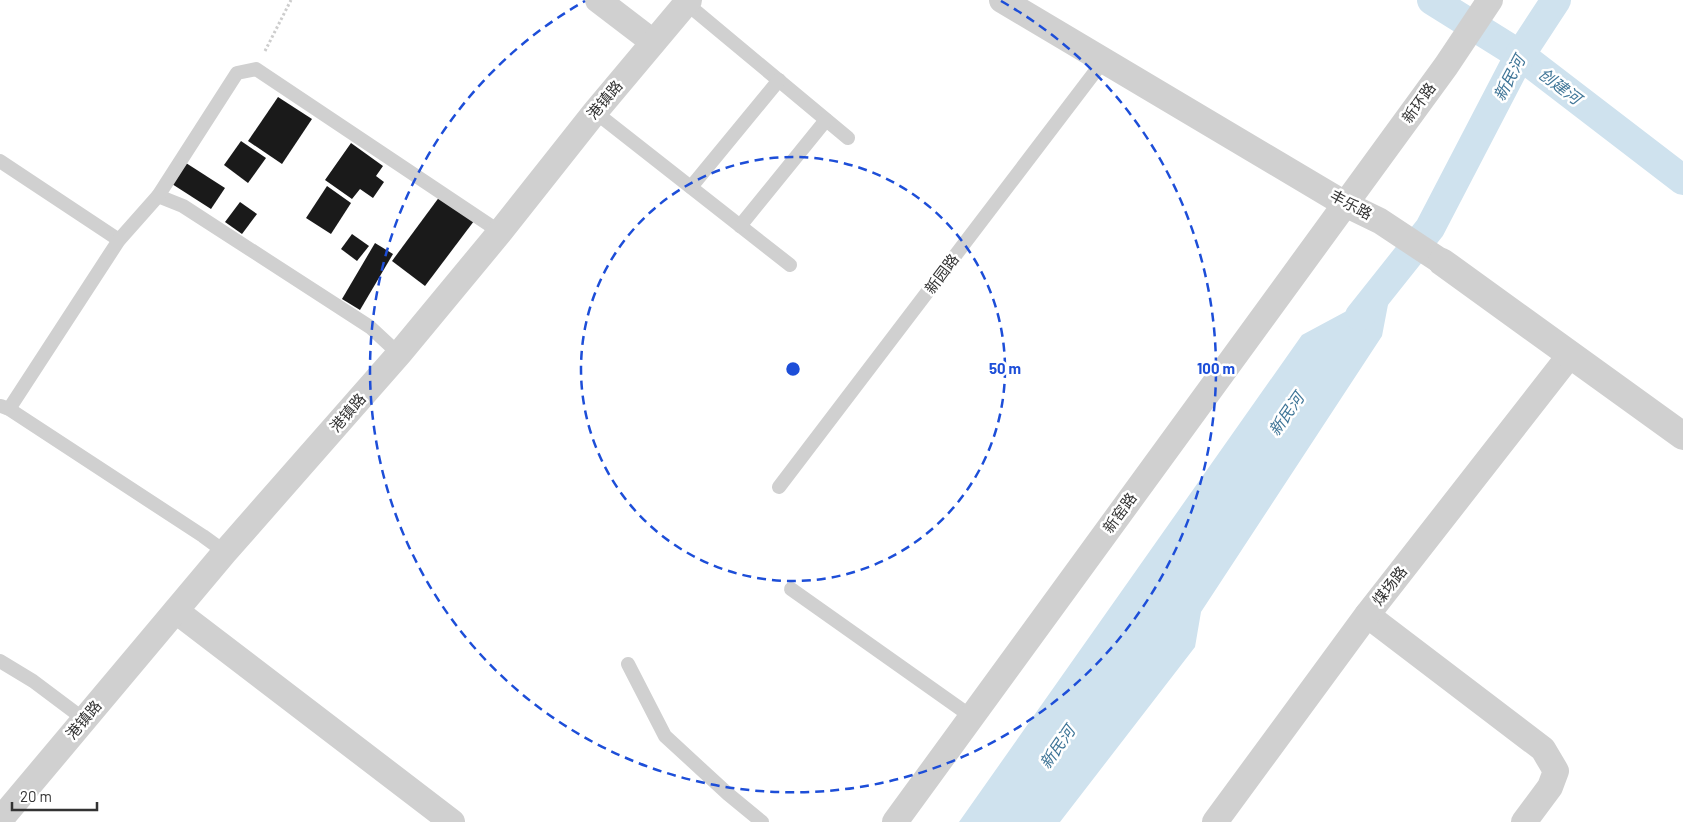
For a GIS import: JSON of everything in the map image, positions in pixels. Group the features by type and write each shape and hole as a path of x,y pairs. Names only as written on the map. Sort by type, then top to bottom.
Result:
{"street":[{"path":"598,0 653,42"},
{"name":"丰乐路","path":"1002,0 1346,204 1380,221 1442,262 1683,436"},
{"name":"新环路","path":"1346,204 1446,66 1490,0"},
{"name":"港镇路","path":"0,820 225,552 399,354 500,232 594,112 687,2"},
{"name":"新窑路","path":"896,822 1346,204"},
{"name":"煤场路","path":"1215,822 1367,615 1570,355"},
{"path":"176,610 452,822"},
{"path":"1367,615 1543,749 1556,771 1550,787 1524,822"}],"lane":[{"path":"687,2 848,138"},
{"name":"新园路","path":"779,487 1104,60"},
{"path":"225,552 4,407 119,240 158,196 237,73 256,68 500,232"},
{"path":"691,187 779,80"},
{"path":"594,112 790,265"},
{"path":"740,226 826,120"},
{"path":"0,161 119,240"},
{"path":"158,196 183,206 370,327 399,354"},
{"path":"790,589 972,717"},
{"path":"0,661 33,681 84,720"},
{"path":"628,664 665,736 728,794 762,822"}],"path":[{"path":"256,68 291,0"}],"water":[{"path":"1380,279 1391,289 1382,336 1201,612 1195,647 1060,822 959,822 1302,335 1356,306"}],"building":[{"path":"278,97 312,119 282,164 248,141"},
{"path":"241,141 266,158 248,183 224,165"},
{"path":"351,143 383,166 376,176 384,182 373,198 360,189 352,199 325,180"},
{"path":"186,163 225,188 211,209 172,184"},
{"path":"327,186 351,203 331,234 306,218"},
{"path":"440,196 474,221 425,286 392,261"},
{"path":"240,202 257,214 242,234 225,222"},
{"path":"352,234 369,246 357,261 341,249"},
{"path":"375,243 393,254 360,310 342,299"}],"waterway":[{"name":"创建河","path":"1432,0 1520,55 1683,180"},
{"name":"新民河","path":"1360,316 1430,228 1520,55 1556,0"}]}
